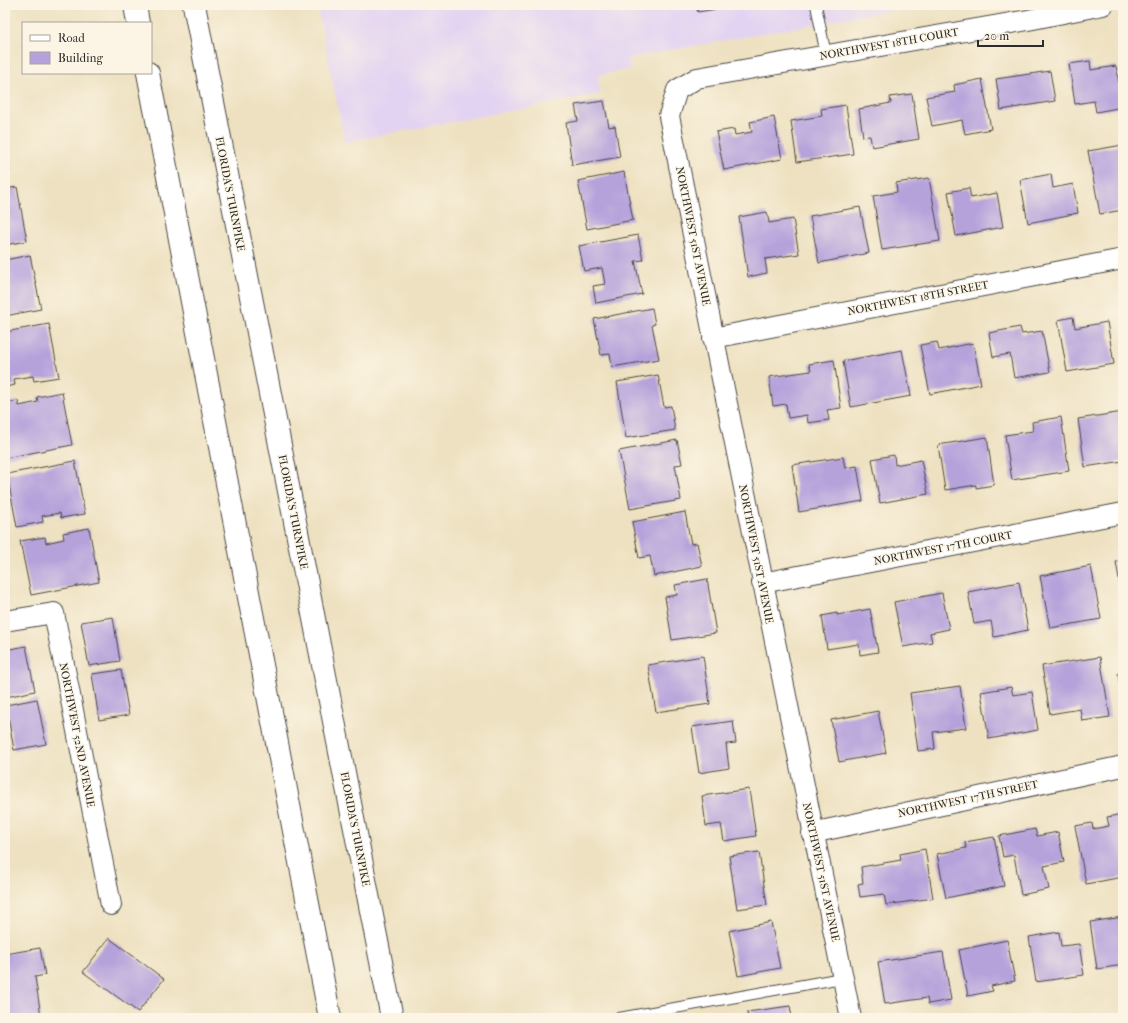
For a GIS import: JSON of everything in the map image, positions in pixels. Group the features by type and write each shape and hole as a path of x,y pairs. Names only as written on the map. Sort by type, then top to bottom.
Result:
{"highway":[{"path":"135,5 138,22"},
{"name":"FLORIDA'S TURNPIKE","path":"194,5 392,1018"},
{"path":"148,74 330,1018"}],"street":[{"name":"NORTHWEST 18TH COURT","path":"677,90 697,78 1028,20 1103,5"},
{"name":"NORTHWEST 51ST AVENUE","path":"677,90 669,116 812,833 851,1018"},
{"name":"NORTHWEST 18TH STREET","path":"713,338 1123,259"},
{"name":"NORTHWEST 17TH COURT","path":"762,583 1123,513"},
{"name":"NORTHWEST 52ND AVENUE","path":"5,621 54,613 111,905"},
{"name":"NORTHWEST 17TH STREET","path":"812,833 1123,766"}],"lane":[{"path":"816,5 826,55"},
{"path":"619,1018 842,978"}],"shaded area":[{"path":"317,5 918,5 628,58 630,69 598,75 600,94 345,142"}],"building":[{"path":"696,5 734,5 735,6 698,12"},
{"path":"1090,61 1091,70 1116,66 1123,107 1096,112 1094,101 1075,104 1069,64"},
{"path":"1050,71 1055,101 1001,110 996,79"},
{"path":"982,79 991,129 965,134 962,120 932,126 926,97 955,92 954,85"},
{"path":"912,94 919,139 872,147 870,136 863,137 859,109 891,103 890,97"},
{"path":"604,101 609,127 615,126 620,157 572,165 566,123 578,121 575,105"},
{"path":"846,105 853,154 797,162 791,121 822,116 821,109"},
{"path":"774,117 782,159 724,170 716,132 734,129 735,135 752,132 750,122"},
{"path":"1123,145 1123,210 1100,214 1088,151"},
{"path":"5,146 10,171 5,172"},
{"path":"624,172 633,220 587,229 578,181"},
{"path":"1051,174 1053,188 1073,184 1078,213 1028,223 1020,180"},
{"path":"929,178 940,241 882,250 873,196 897,192 896,183"},
{"path":"17,187 27,241 5,245 5,189"},
{"path":"969,188 971,198 997,193 1003,227 956,236 948,192"},
{"path":"860,207 869,253 819,263 810,216"},
{"path":"767,212 769,223 793,219 799,254 765,259 767,273 748,277 739,217"},
{"path":"638,235 643,260 635,261 642,294 596,303 593,286 605,284 602,268 584,271 579,246"},
{"path":"30,255 41,309 5,316 5,260"},
{"path":"652,308 655,324 652,325 659,359 612,367 610,354 601,355 594,319"},
{"path":"1073,317 1075,328 1107,322 1114,364 1067,372 1058,320"},
{"path":"49,324 59,377 34,381 33,376 14,379 15,385 5,387 5,332"},
{"path":"1020,327 1022,334 1042,331 1050,372 1014,378 1010,354 993,357 989,333"},
{"path":"937,342 939,350 973,343 981,384 930,394 920,345"},
{"path":"902,350 911,396 851,407 843,361"},
{"path":"834,360 841,408 827,410 829,420 808,423 807,415 788,418 786,404 773,406 769,377 811,371 809,364"},
{"path":"658,375 664,407 671,406 675,430 626,438 617,382"},
{"path":"62,392 72,445 5,458 5,403 18,401 19,406 38,402 37,397"},
{"path":"1123,412 1123,461 1085,467 1078,419"},
{"path":"1061,417 1069,471 1012,480 1005,435 1033,431 1032,422"},
{"path":"987,437 994,485 976,488 976,485 945,490 938,445"},
{"path":"677,440 682,464 675,465 681,500 630,509 619,451"},
{"path":"894,455 895,465 921,460 928,494 880,503 872,459"},
{"path":"843,457 845,468 857,466 863,501 799,512 792,465"},
{"path":"75,461 85,514 61,518 60,513 42,516 43,522 17,527 7,474"},
{"path":"685,512 691,544 697,543 702,566 654,576 650,556 639,558 632,522"},
{"path":"89,528 99,582 31,595 20,541 45,537 46,543 64,539 63,533"},
{"path":"1123,561 1123,595 1122,595 1116,562"},
{"path":"1091,566 1101,619 1050,628 1040,576"},
{"path":"707,579 716,633 672,640 665,597 677,595 675,585"},
{"path":"1019,582 1028,630 994,637 991,621 974,624 968,592"},
{"path":"942,593 949,629 930,633 932,642 903,647 894,602"},
{"path":"870,609 878,652 860,655 859,644 827,649 822,616"},
{"path":"113,617 120,661 89,666 81,622"},
{"path":"26,646 35,691 6,697 5,650"},
{"path":"703,656 710,704 656,712 648,665"},
{"path":"1100,657 1110,717 1082,721 1080,709 1050,714 1042,666"},
{"path":"121,670 129,715 99,720 92,674"},
{"path":"1123,672 1123,700 1122,700 1118,673"},
{"path":"960,686 966,728 933,732 935,749 918,751 910,693"},
{"path":"1011,687 1013,695 1032,692 1038,730 989,739 981,692"},
{"path":"37,699 46,744 14,750 6,705"},
{"path":"878,711 886,753 839,762 831,720"},
{"path":"733,721 736,743 726,744 729,768 699,773 692,727"},
{"path":"749,789 756,836 724,841 721,824 706,826 702,796"},
{"path":"1123,814 1123,877 1086,884 1075,826 1092,823 1093,829 1109,826 1107,817"},
{"path":"1035,829 1037,836 1058,832 1064,862 1044,866 1049,889 1021,895 1014,855 1003,857 999,836"},
{"path":"994,837 1004,886 946,898 937,854 966,848 965,842"},
{"path":"925,849 933,898 886,905 884,894 860,897 858,884 863,883 861,867 901,860 900,854"},
{"path":"759,852 767,905 737,909 729,856"},
{"path":"1123,917 1123,965 1097,969 1090,922"},
{"path":"771,922 780,968 738,976 729,931"},
{"path":"1059,932 1061,946 1079,944 1084,975 1036,982 1029,937"},
{"path":"109,938 164,979 138,1012 83,972"},
{"path":"1007,940 1015,981 991,986 993,991 968,996 959,950"},
{"path":"40,948 45,975 35,977 41,1016 31,1018 5,1018 5,954"},
{"path":"943,952 951,1000 928,1004 927,998 885,1004 878,962"},
{"path":"790,1006 792,1018 748,1018 747,1012"}]}
